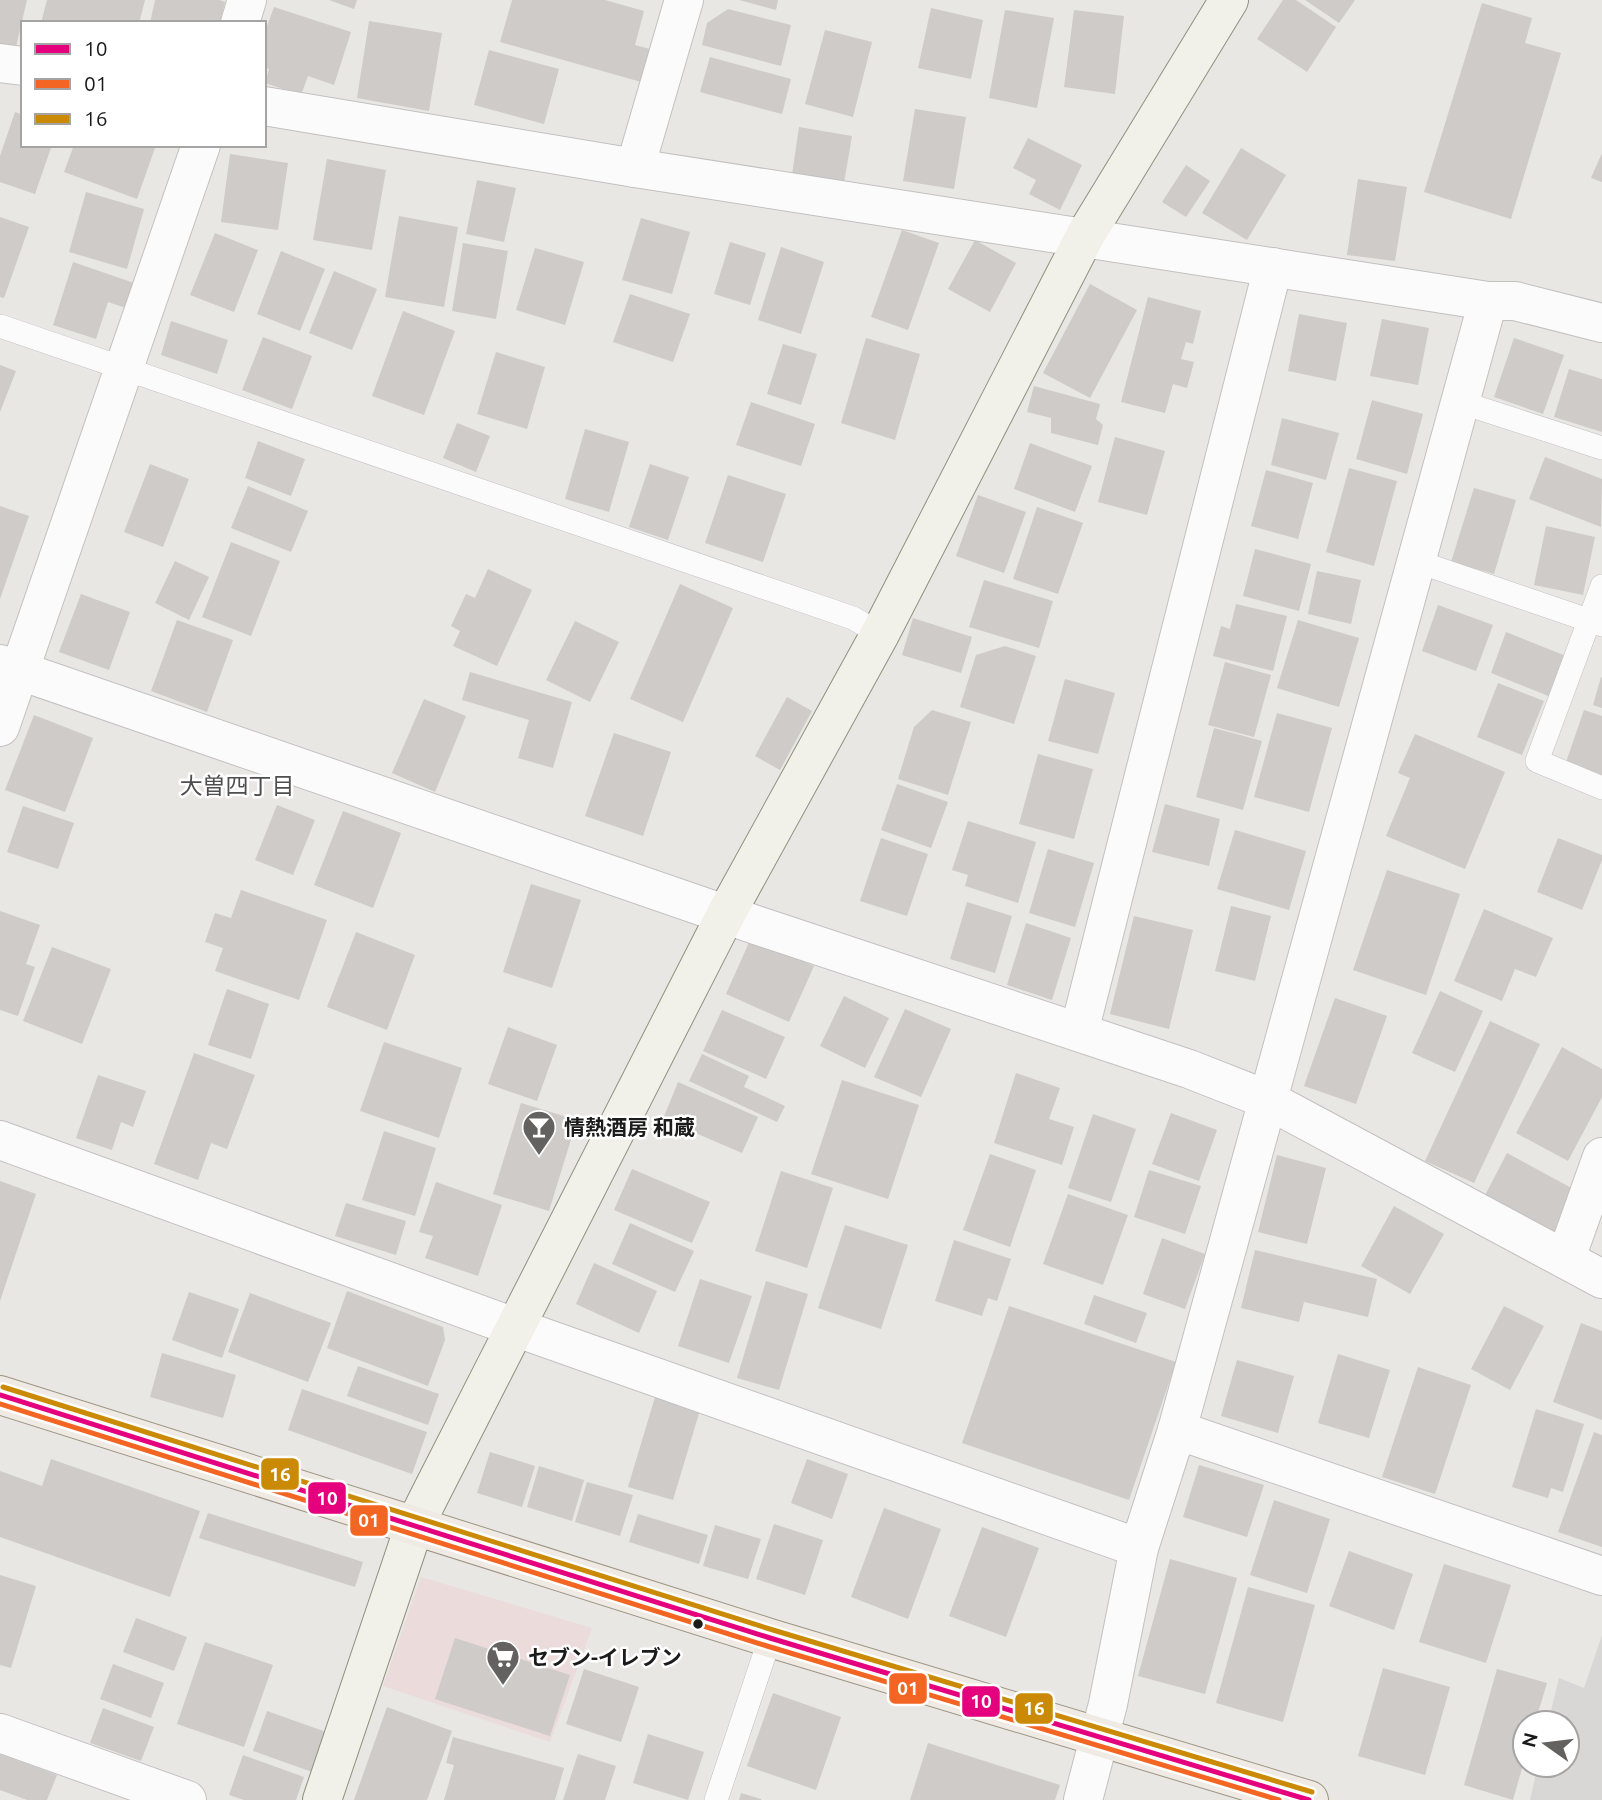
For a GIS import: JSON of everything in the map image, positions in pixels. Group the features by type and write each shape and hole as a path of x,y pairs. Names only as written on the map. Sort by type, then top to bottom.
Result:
{"main road":[{"path":"0,1395 770,1638 1310,1800"}],"street":[{"path":"241,21 247,0"},
{"path":"635,168 684,0"},
{"path":"322,1800 414,1527 726,914 880,634 1084,236 1228,0"},
{"path":"0,63 21,66"},
{"path":"266,106 635,168 1488,301 1515,301 1602,323"},
{"path":"0,726 10,667 125,368 200,147"},
{"path":"1079,1032 1273,267"},
{"path":"1083,1800 1099,1738 1139,1548 1177,1430 1488,301"},
{"path":"10,667 726,914 1189,1069 1268,1100 1602,1279"},
{"path":"0,1140 517,1328 1139,1548"},
{"path":"1566,1258 1602,1157"},
{"path":"1177,1430 1602,1576"},
{"path":"0,1733 187,1800"}],"lane":[{"path":"0,326 853,618 880,634"},
{"path":"1460,402 1602,448"},
{"path":"1416,561 1596,622"},
{"path":"1602,586 1596,622 1537,761 1602,788"},
{"path":"716,1800 770,1638"}],"shaded area":[{"path":"421,1577 592,1628 550,1742 383,1686"},
{"path":"1602,1635 1602,1800 1530,1800 1535,1779 1581,1779 1581,1709 1551,1709 1559,1678 1584,1688"}],"building":[{"path":"0,0 27,0 16,47 0,44"},
{"path":"47,0 145,0 140,21 42,21"},
{"path":"155,0 225,2 220,21 150,21"},
{"path":"329,0 357,0 354,9"},
{"path":"512,0 605,0 644,11 635,45 650,49 641,82 500,42"},
{"path":"739,0 778,0 776,10"},
{"path":"1283,0 1296,0 1336,27 1307,72 1257,39"},
{"path":"1305,0 1355,0 1339,23"},
{"path":"1482,3 1532,18 1525,43 1561,53 1511,219 1424,192"},
{"path":"274,7 351,32 334,85 308,76 301,95 266,83 269,69 266,68 266,29"},
{"path":"931,8 983,20 971,79 918,68"},
{"path":"728,9 791,25 781,66 702,45 707,23"},
{"path":"1005,10 1054,18 1037,108 989,98"},
{"path":"1074,10 1124,16 1115,94 1064,87"},
{"path":"369,21 442,33 429,111 357,98"},
{"path":"825,30 872,42 853,117 805,104"},
{"path":"489,50 559,69 544,124 474,105"},
{"path":"710,57 791,79 782,114 700,92"},
{"path":"915,109 966,117 954,189 903,181"},
{"path":"15,112 21,114 21,147 51,147 35,194 0,182 0,156"},
{"path":"799,127 852,136 844,183 792,175"},
{"path":"1028,138 1082,165 1060,210 1029,194 1036,180 1013,168"},
{"path":"73,147 155,147 137,199 64,172"},
{"path":"1241,148 1286,175 1247,240 1202,213"},
{"path":"1602,153 1602,182 1591,178"},
{"path":"230,154 288,163 278,230 221,222"},
{"path":"327,159 386,170 372,250 313,240"},
{"path":"1186,165 1210,181 1186,217 1162,202"},
{"path":"1358,179 1407,187 1395,261 1347,255"},
{"path":"477,180 516,188 504,242 466,234"},
{"path":"86,192 144,209 127,269 69,252"},
{"path":"399,216 458,227 444,307 385,297"},
{"path":"0,217 29,227 4,298 0,297"},
{"path":"641,218 690,232 672,294 622,280"},
{"path":"902,230 939,243 908,330 871,317"},
{"path":"215,233 258,250 234,312 190,295"},
{"path":"975,240 1016,263 990,312 948,289"},
{"path":"730,242 766,253 750,305 714,294"},
{"path":"463,243 508,251 496,319 452,311"},
{"path":"781,247 824,262 801,334 758,320"},
{"path":"535,248 584,262 565,325 516,310"},
{"path":"281,251 325,269 300,331 257,314"},
{"path":"73,262 137,284 129,309 108,302 96,339 53,325"},
{"path":"334,271 377,289 352,350 309,333"},
{"path":"1090,284 1137,310 1090,398 1043,373"},
{"path":"630,294 690,314 673,362 613,342"},
{"path":"1148,297 1201,311 1193,344 1186,342 1181,359 1194,362 1187,388 1173,384 1165,413 1121,402"},
{"path":"403,311 455,331 424,415 372,396"},
{"path":"1299,314 1347,323 1336,381 1288,371"},
{"path":"1382,319 1429,328 1418,385 1370,376"},
{"path":"171,321 228,340 217,374 161,355"},
{"path":"263,337 312,356 292,409 242,390"},
{"path":"866,338 920,354 895,440 841,423"},
{"path":"1514,338 1564,355 1543,414 1494,397"},
{"path":"783,344 817,354 801,405 767,394"},
{"path":"496,352 545,367 527,429 477,414"},
{"path":"0,365 16,371 0,412"},
{"path":"1569,369 1602,379 1602,432 1554,417"},
{"path":"1034,386 1100,404 1096,419 1103,425 1098,445 1051,433 1051,418 1027,412"},
{"path":"1372,400 1423,414 1407,474 1356,459"},
{"path":"751,402 815,424 801,466 736,445"},
{"path":"1282,418 1339,433 1326,480 1271,465"},
{"path":"457,423 490,436 476,472 443,458"},
{"path":"585,429 629,442 609,512 565,499"},
{"path":"1115,437 1165,451 1147,515 1098,502"},
{"path":"258,441 305,459 291,496 245,478"},
{"path":"1030,443 1092,466 1075,512 1014,489"},
{"path":"1545,457 1602,479 1601,527 1529,499"},
{"path":"150,464 189,479 163,547 124,532"},
{"path":"650,464 689,477 668,540 629,527"},
{"path":"1349,468 1397,481 1374,566 1326,552"},
{"path":"1266,470 1313,483 1298,539 1251,526"},
{"path":"728,475 786,494 763,562 705,543"},
{"path":"248,486 308,511 291,552 231,528"},
{"path":"1474,488 1516,500 1494,574 1451,562"},
{"path":"978,495 1026,512 1004,573 956,556"},
{"path":"0,506 29,516 0,599"},
{"path":"1037,507 1083,523 1058,594 1013,579"},
{"path":"1546,526 1595,537 1583,595 1534,585"},
{"path":"231,542 280,561 251,636 202,617"},
{"path":"1255,549 1311,564 1299,611 1243,596"},
{"path":"175,561 209,577 189,620 155,603"},
{"path":"488,569 532,590 497,666 453,646 460,631 451,626 466,594 475,598"},
{"path":"1317,571 1361,580 1351,624 1308,614"},
{"path":"984,580 1053,601 1039,648 969,627"},
{"path":"680,584 733,608 683,722 630,699"},
{"path":"81,594 130,612 109,670 59,652"},
{"path":"1236,604 1287,616 1273,671 1213,656 1221,626 1230,629"},
{"path":"1438,605 1493,625 1476,671 1422,651"},
{"path":"913,618 972,637 961,673 902,655"},
{"path":"177,620 233,640 207,712 151,691"},
{"path":"1298,620 1359,638 1339,707 1277,688"},
{"path":"575,621 619,642 590,702 546,680"},
{"path":"1506,632 1566,656 1551,697 1491,673"},
{"path":"1005,646 1036,656 1014,724 960,707 976,655"},
{"path":"1225,662 1271,675 1254,737 1208,725"},
{"path":"470,672 572,702 553,768 518,758 529,720 462,700"},
{"path":"1602,678 1602,708 1593,705"},
{"path":"1065,679 1115,693 1098,754 1048,741"},
{"path":"1498,683 1544,701 1522,755 1477,737"},
{"path":"787,697 812,711 780,770 755,756"},
{"path":"424,699 466,716 435,792 392,773"},
{"path":"932,710 971,722 948,795 898,779 914,727"},
{"path":"1584,710 1602,716 1602,778 1565,765"},
{"path":"1277,713 1332,728 1309,812 1254,797"},
{"path":"34,715 93,738 65,812 5,790"},
{"path":"1214,728 1262,741 1243,810 1196,797"},
{"path":"614,733 671,752 643,836 585,816"},
{"path":"1415,734 1505,772 1465,869 1386,836 1410,778 1398,773"},
{"path":"1038,754 1093,769 1074,839 1019,824"},
{"path":"897,784 948,802 931,848 881,830"},
{"path":"1165,804 1220,819 1209,866 1152,852"},
{"path":"277,805 315,820 293,875 255,860"},
{"path":"23,806 74,823 58,869 7,852"},
{"path":"343,811 401,833 373,908 314,885"},
{"path":"968,821 1036,842 1018,903 965,886 968,875 952,870"},
{"path":"1235,830 1306,851 1289,910 1217,889"},
{"path":"881,838 928,854 907,916 860,901"},
{"path":"1558,838 1602,855 1582,910 1537,892"},
{"path":"1048,849 1094,863 1075,927 1029,913"},
{"path":"1387,870 1460,894 1426,995 1353,970"},
{"path":"531,884 581,900 552,988 503,972"},
{"path":"241,890 327,920 299,1000 215,971 223,948 205,942 215,913 231,918"},
{"path":"967,902 1012,916 995,973 950,959"},
{"path":"1231,906 1271,916 1255,981 1215,971"},
{"path":"1484,909 1553,938 1536,977 1515,969 1502,1001 1454,981"},
{"path":"0,911 40,925 26,964 35,967 18,1016 0,1010"},
{"path":"1134,916 1193,930 1169,1029 1110,1014"},
{"path":"1026,923 1071,938 1052,1000 1007,985"},
{"path":"356,932 415,955 387,1030 327,1007"},
{"path":"751,938 814,966 789,1022 726,994"},
{"path":"52,947 111,969 82,1044 23,1021"},
{"path":"227,989 269,1004 251,1059 208,1045"},
{"path":"1440,991 1483,1011 1455,1072 1412,1053"},
{"path":"844,996 889,1018 865,1068 820,1046"},
{"path":"1335,998 1387,1016 1356,1104 1304,1086"},
{"path":"905,1009 951,1029 921,1097 874,1077"},
{"path":"722,1010 785,1037 766,1079 703,1051"},
{"path":"1490,1021 1540,1044 1474,1183 1425,1161"},
{"path":"508,1027 557,1045 537,1101 488,1084"},
{"path":"384,1042 462,1068 439,1138 360,1111"},
{"path":"1562,1047 1602,1069 1602,1097 1568,1161 1516,1133"},
{"path":"194,1053 255,1075 227,1149 211,1143 198,1180 154,1164"},
{"path":"702,1054 749,1076 744,1087 785,1106 777,1122 689,1081"},
{"path":"1016,1073 1060,1088 1049,1119 1074,1127 1062,1165 994,1143"},
{"path":"98,1075 146,1091 133,1127 121,1122 112,1150 76,1138"},
{"path":"842,1080 919,1105 888,1199 811,1174"},
{"path":"678,1082 758,1117 742,1153 663,1119"},
{"path":"521,1103 577,1120 549,1211 493,1194"},
{"path":"1171,1113 1217,1130 1199,1181 1152,1164"},
{"path":"1093,1114 1136,1129 1111,1202 1068,1188"},
{"path":"384,1131 436,1148 415,1216 362,1200"},
{"path":"1507,1153 1577,1191 1553,1236 1483,1199"},
{"path":"990,1154 1036,1170 1010,1247 963,1230"},
{"path":"1277,1155 1326,1168 1307,1244 1258,1232"},
{"path":"632,1169 710,1202 692,1243 614,1210"},
{"path":"1149,1170 1201,1186 1185,1234 1134,1217"},
{"path":"781,1171 833,1188 807,1268 755,1251"},
{"path":"0,1181 36,1194 0,1301"},
{"path":"436,1182 502,1205 478,1276 425,1258 433,1236 419,1232"},
{"path":"1068,1194 1128,1215 1103,1285 1043,1264"},
{"path":"346,1203 406,1221 396,1255 335,1236"},
{"path":"1394,1206 1444,1234 1410,1294 1361,1266"},
{"path":"630,1223 694,1251 675,1292 612,1264"},
{"path":"845,1225 908,1245 881,1329 818,1308"},
{"path":"1162,1238 1205,1254 1185,1309 1143,1294"},
{"path":"954,1240 1011,1259 997,1301 988,1298 982,1316 935,1301"},
{"path":"1255,1250 1377,1279 1368,1317 1304,1302 1299,1322 1241,1308"},
{"path":"594,1263 657,1291 639,1333 576,1304"},
{"path":"700,1279 752,1296 729,1363 678,1346"},
{"path":"766,1281 808,1294 779,1390 737,1378"},
{"path":"347,1291 443,1327 445,1340 428,1386 327,1348"},
{"path":"189,1292 239,1309 222,1358 172,1340"},
{"path":"250,1293 331,1323 308,1382 228,1352"},
{"path":"1094,1295 1147,1313 1136,1343 1084,1324"},
{"path":"1009,1306 1176,1362 1129,1500 962,1443"},
{"path":"1504,1306 1544,1326 1510,1390 1471,1369"},
{"path":"1581,1323 1602,1331 1602,1420 1553,1402"},
{"path":"162,1353 236,1375 223,1418 150,1397"},
{"path":"1338,1354 1390,1370 1369,1438 1318,1423"},
{"path":"1237,1360 1294,1376 1278,1433 1221,1416"},
{"path":"358,1366 439,1394 428,1425 347,1396"},
{"path":"1418,1367 1471,1385 1435,1494 1382,1477"},
{"path":"302,1389 427,1432 412,1474 288,1430"},
{"path":"655,1397 700,1410 673,1500 628,1487"},
{"path":"1536,1409 1584,1424 1563,1492 1551,1488 1548,1498 1512,1487"},
{"path":"1594,1432 1602,1435 1602,1547 1558,1532"},
{"path":"490,1452 535,1466 522,1507 477,1493"},
{"path":"51,1459 200,1511 170,1597 0,1537 0,1471 42,1486"},
{"path":"807,1459 848,1474 832,1519 791,1503"},
{"path":"1199,1465 1264,1485 1247,1537 1183,1517"},
{"path":"539,1466 584,1480 572,1521 527,1507"},
{"path":"587,1482 633,1495 620,1536 575,1522"},
{"path":"1274,1500 1330,1519 1307,1593 1250,1575"},
{"path":"884,1508 941,1529 908,1619 851,1597"},
{"path":"208,1513 363,1562 355,1587 199,1538"},
{"path":"638,1514 708,1535 699,1564 629,1542"},
{"path":"774,1524 823,1540 805,1595 756,1579"},
{"path":"715,1525 761,1539 748,1579 703,1566"},
{"path":"982,1527 1039,1548 1006,1637 949,1616"},
{"path":"1349,1551 1413,1574 1394,1630 1329,1606"},
{"path":"1170,1559 1237,1578 1205,1694 1138,1676"},
{"path":"1444,1564 1511,1585 1486,1663 1419,1642"},
{"path":"0,1575 36,1586 11,1668 0,1665"},
{"path":"1248,1587 1315,1605 1283,1722 1216,1703"},
{"path":"136,1618 187,1637 174,1671 123,1652"},
{"name":"セブン-イレブン","path":"455,1638 570,1675 550,1736 435,1699"},
{"path":"205,1642 273,1665 244,1747 177,1724"},
{"path":"113,1664 164,1683 151,1718 100,1699"},
{"path":"1383,1668 1450,1687 1425,1775 1358,1756"},
{"path":"584,1669 639,1687 621,1742 566,1724"},
{"path":"1497,1669 1547,1683 1539,1709 1511,1709 1511,1779 1519,1779 1513,1800 1464,1785"},
{"path":"773,1693 841,1717 816,1790 747,1766"},
{"path":"387,1707 452,1731 427,1800 354,1800"},
{"path":"103,1708 154,1727 141,1761 90,1743"},
{"path":"267,1711 329,1733 315,1773 253,1751"},
{"path":"648,1734 704,1752 688,1800 633,1783"},
{"path":"453,1737 564,1768 555,1800 444,1800 454,1765 446,1763"},
{"path":"928,1743 1060,1785 1055,1800 910,1800"},
{"path":"0,1754 57,1775 47,1800 27,1800 0,1790"},
{"path":"578,1754 616,1766 605,1800 563,1800"},
{"path":"243,1755 304,1777 296,1800 244,1800 229,1795"},
{"path":"741,1793 761,1799 761,1800 739,1800"}],"transit line":[{"name":"16","path":"3,1387 773,1630 1312,1792"},
{"name":"10","path":"0,1395 770,1638 1309,1800"},
{"name":"01","path":"0,1404 767,1646 1279,1800"}],"place":[{"name":"情熱酒房 和蔵","path":"539,1157"},
{"name":"セブン-イレブン","path":"503,1687"}],"district":[{"name":"大曽四丁目","path":"237,785"}]}
